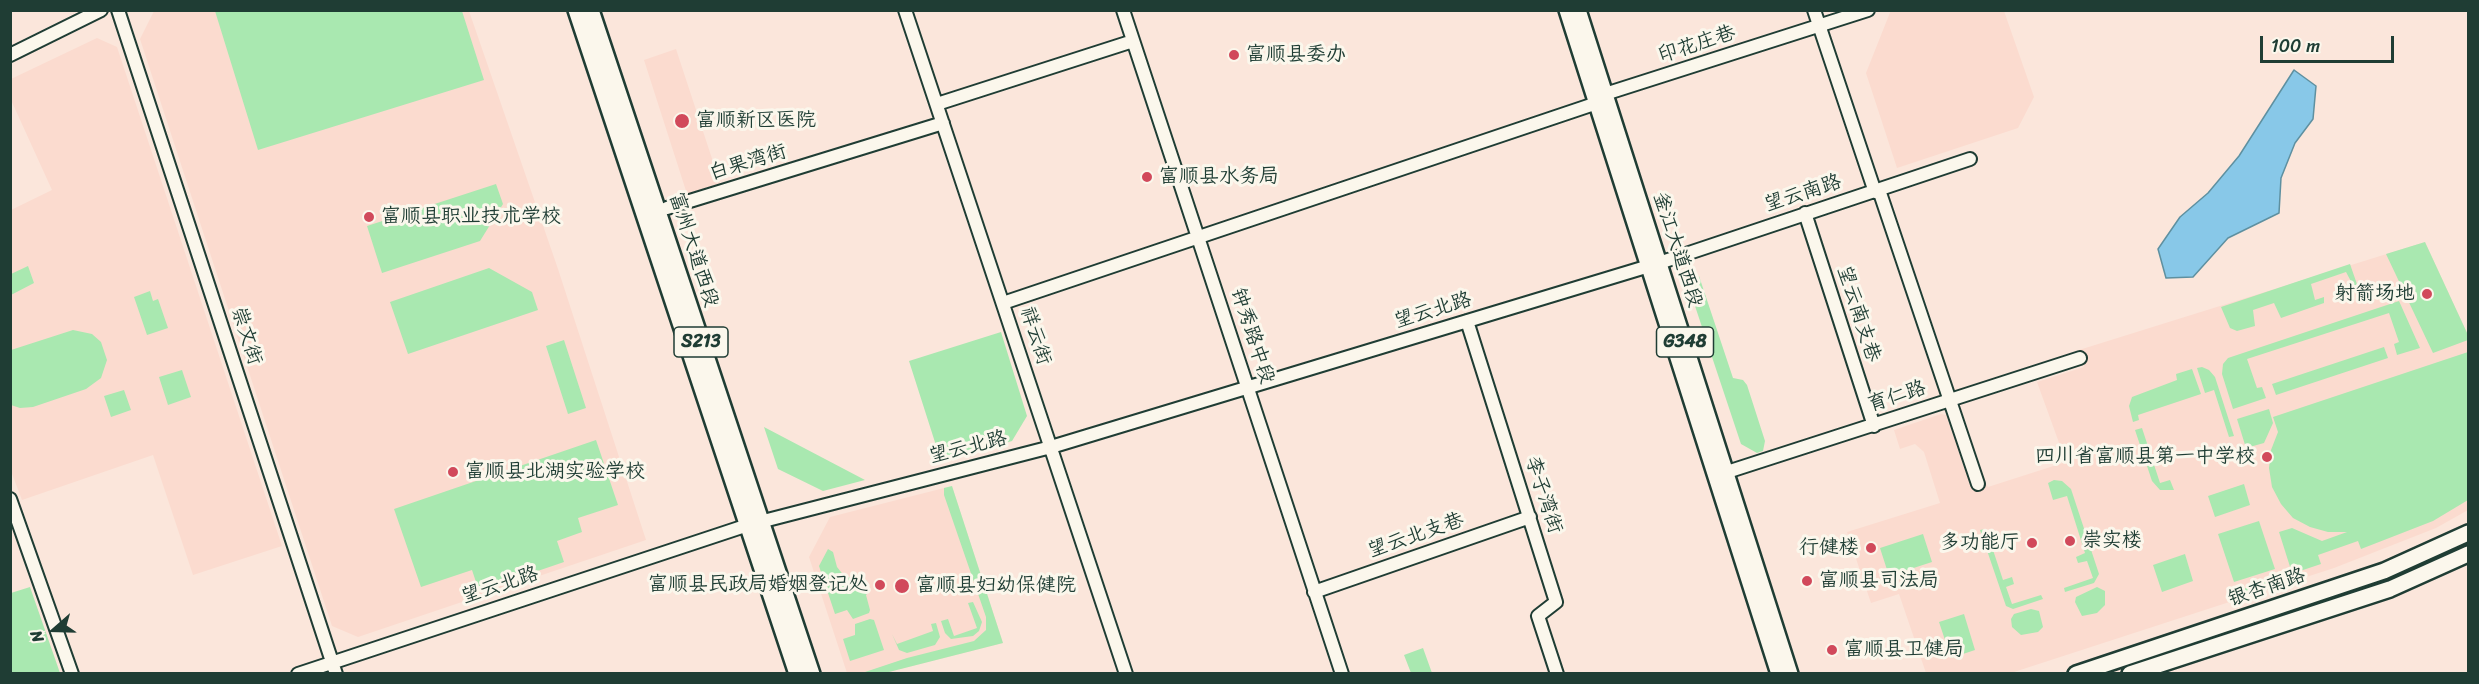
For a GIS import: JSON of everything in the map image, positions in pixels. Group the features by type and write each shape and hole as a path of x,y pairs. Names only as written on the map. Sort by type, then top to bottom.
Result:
{"main road":[{"name":"富州大道西段","path":"576,10 754,523 812,674"},
{"name":"富州大道西段","path":"591,10 754,523 797,674"},
{"name":"釜江大道西段","path":"1567,10 1601,99 1654,264 1779,674"},
{"name":"釜江大道西段","path":"1578,10 1601,99"},
{"name":"釜江大道西段","path":"1654,264 1727,472 1790,674"},
{"name":"银杏南路","path":"2076,674 2384,571 2469,533"},
{"name":"银杏南路","path":"2130,674 2390,589 2469,554"}],"street":[{"path":"10,55 100,10"},
{"name":"崇文街","path":"118,10 334,668"},
{"name":"祥云街","path":"906,10 1126,674"},
{"name":"钟秀路中段","path":"1123,10 1341,674"},
{"path":"1814,10 1978,484"},
{"name":"印花庄巷","path":"1003,303 1868,10"},
{"path":"937,104 1133,41"},
{"name":"白果湾街","path":"667,208 943,123"},
{"name":"望云南路","path":"1654,264 1970,159"},
{"name":"望云南支巷","path":"1805,213 1874,426"},
{"name":"望云北路","path":"298,674 334,668 754,523 1051,447 1654,264"},
{"name":"李子湾街","path":"1467,321 1556,602 1538,616 1557,674"},
{"name":"育仁路","path":"1727,472 2080,358"},
{"path":"10,500 72,674"},
{"name":"望云北支巷","path":"1314,592 1530,517"}],"shaded area":[{"path":"1891,10 2004,11 2034,97 2018,128 1897,168 1866,73"},
{"path":"154,11 469,11 558,269 646,540 358,637 332,626 140,39"},
{"path":"97,38 117,47 282,546 193,575 153,455 22,500 11,471 11,210 52,190 11,100 11,79"},
{"name":"富顺新区医院","path":"676,49 720,183 687,194 644,60"},
{"name":"四川省富顺县第一中学校","path":"2425,242 2468,335 2468,510 2436,528 2334,568 2011,673 1926,673 1899,594 1871,603 1847,532 1940,503 1924,452 1915,444 1900,449 1894,430 1941,414 1946,415 1971,488 1986,484 1988,487 2066,462 2037,382 2084,367 2079,350"},
{"name":"富顺县妇幼保健院","path":"952,486 1003,643 885,673 847,673 809,557 830,517"}],"green space":[{"path":"215,11 462,11 484,80 258,150"},
{"path":"496,184 503,204 480,241 382,273 367,226"},
{"name":"射箭场地","path":"2425,242 2468,335 2468,340 2433,353 2386,254"},
{"path":"2350,264 2359,290 2347,294 2345,290 2354,287 2346,272 2311,284 2315,300 2324,297 2324,303 2281,318 2274,303 2253,310 2255,326 2237,331 2230,328 2221,307"},
{"path":"28,266 34,283 11,295 11,274"},
{"path":"489,268 532,292 538,310 408,354 390,302"},
{"path":"1699,276 1733,378 1743,380 1747,385 1765,441 1763,451 1757,453 1741,444 1691,294"},
{"path":"150,291 153,301 158,299 168,328 147,335 134,297"},
{"path":"2399,301 2420,348 2397,355 2394,344 2399,342 2389,313 2247,359 2257,388 2262,387 2266,398 2233,409 2222,374 2223,364 2228,358"},
{"path":"73,330 92,334 101,342 107,360 101,378 86,389 33,407 20,408 11,405 11,350"},
{"path":"1001,332 1027,416 1012,441 941,461 909,361"},
{"path":"564,340 586,408 568,414 546,346"},
{"path":"2384,347 2388,358 2276,395 2272,384"},
{"path":"2468,352 2468,500 2433,521 2361,549 2358,541 2318,555 2321,564 2300,571 2302,578 2239,599 2237,591 2292,573 2279,532 2292,528 2322,541 2347,532 2328,532 2310,527 2293,518 2281,504 2272,487 2269,468 2271,450 2278,432 2273,417"},
{"path":"2202,367 2209,370 2215,377 2234,436 2229,437 2214,390 2205,393 2197,368"},
{"path":"2192,369 2201,394 2138,415 2139,420 2133,422 2129,406 2132,397 2177,380 2176,374"},
{"path":"182,370 191,397 168,405 159,377"},
{"path":"124,390 131,410 111,417 104,396"},
{"path":"2269,409 2273,423 2264,443 2246,448 2237,419"},
{"path":"764,427 865,480 823,491 778,469"},
{"path":"2142,428 2160,483 2170,480 2174,490 2160,490 2152,481 2135,430"},
{"path":"596,440 618,505 578,518 582,532 557,541 564,562 479,591 472,570 421,587 394,509"},
{"path":"2054,480 2062,481 2071,489 2099,574 2094,583 2065,592 2064,588 2093,578 2087,561 2078,563 2076,557 2085,553 2067,496 2053,500 2048,483"},
{"path":"2244,484 2250,505 2215,517 2208,496"},
{"path":"952,486 1003,643 885,673 862,673 907,658 974,641 986,630 986,617 944,495 944,488"},
{"path":"2259,521 2275,569 2234,582 2218,534"},
{"path":"1986,529 2003,580 2012,577 2014,584 2006,587 2012,604 2041,595 2043,599 2013,609 2006,606 1980,530"},
{"path":"1923,534 1932,562 1889,576 1880,548"},
{"path":"828,549 833,552 837,567 845,577 863,578 867,581 870,591 866,595 869,613 853,619 847,610 835,614 819,566"},
{"path":"2185,554 2193,581 2162,592 2153,565"},
{"path":"30,587 60,673 11,673 11,593"},
{"path":"2097,587 2105,591 2105,605 2097,613 2082,616 2075,602 2076,597"},
{"path":"973,602 982,622 979,631 973,636 951,639 945,633 941,621 948,619 954,636 977,628 968,603"},
{"path":"2031,609 2039,611 2043,627 2038,632 2021,635 2012,627 2011,619 2014,614"},
{"path":"1964,614 1975,650 1951,658 1939,622"},
{"path":"870,619 874,620 884,650 850,661 843,639 855,635 855,624"},
{"path":"936,623 940,637 935,645 907,653 899,650 892,634 897,644 933,631 931,624"},
{"path":"1423,648 1432,673 1411,673 1404,655"}],"water":[{"path":"2294,70 2316,86 2313,119 2295,143 2281,178 2279,213 2228,238 2193,277 2166,278 2158,249 2180,217 2208,193 2239,156"}],"place":[{"name":"富顺县委办","path":"1234,55"},
{"name":"富顺新区医院","path":"682,121"},
{"name":"富顺县水务局","path":"1147,177"},
{"name":"富顺县职业技术学校","path":"369,217"},
{"name":"射箭场地","path":"2427,294"},
{"name":"四川省富顺县第一中学校","path":"2267,457"},
{"name":"富顺县北湖实验学校","path":"453,472"},
{"name":"崇实楼","path":"2070,541"},
{"name":"多功能厅","path":"2032,543"},
{"name":"行健楼","path":"1871,548"},
{"name":"富顺县司法局","path":"1807,581"},
{"name":"富顺县民政局婚姻登记处","path":"880,585"},
{"name":"富顺县妇幼保健院","path":"902,586"},
{"name":"富顺县卫健局","path":"1832,650"}]}
